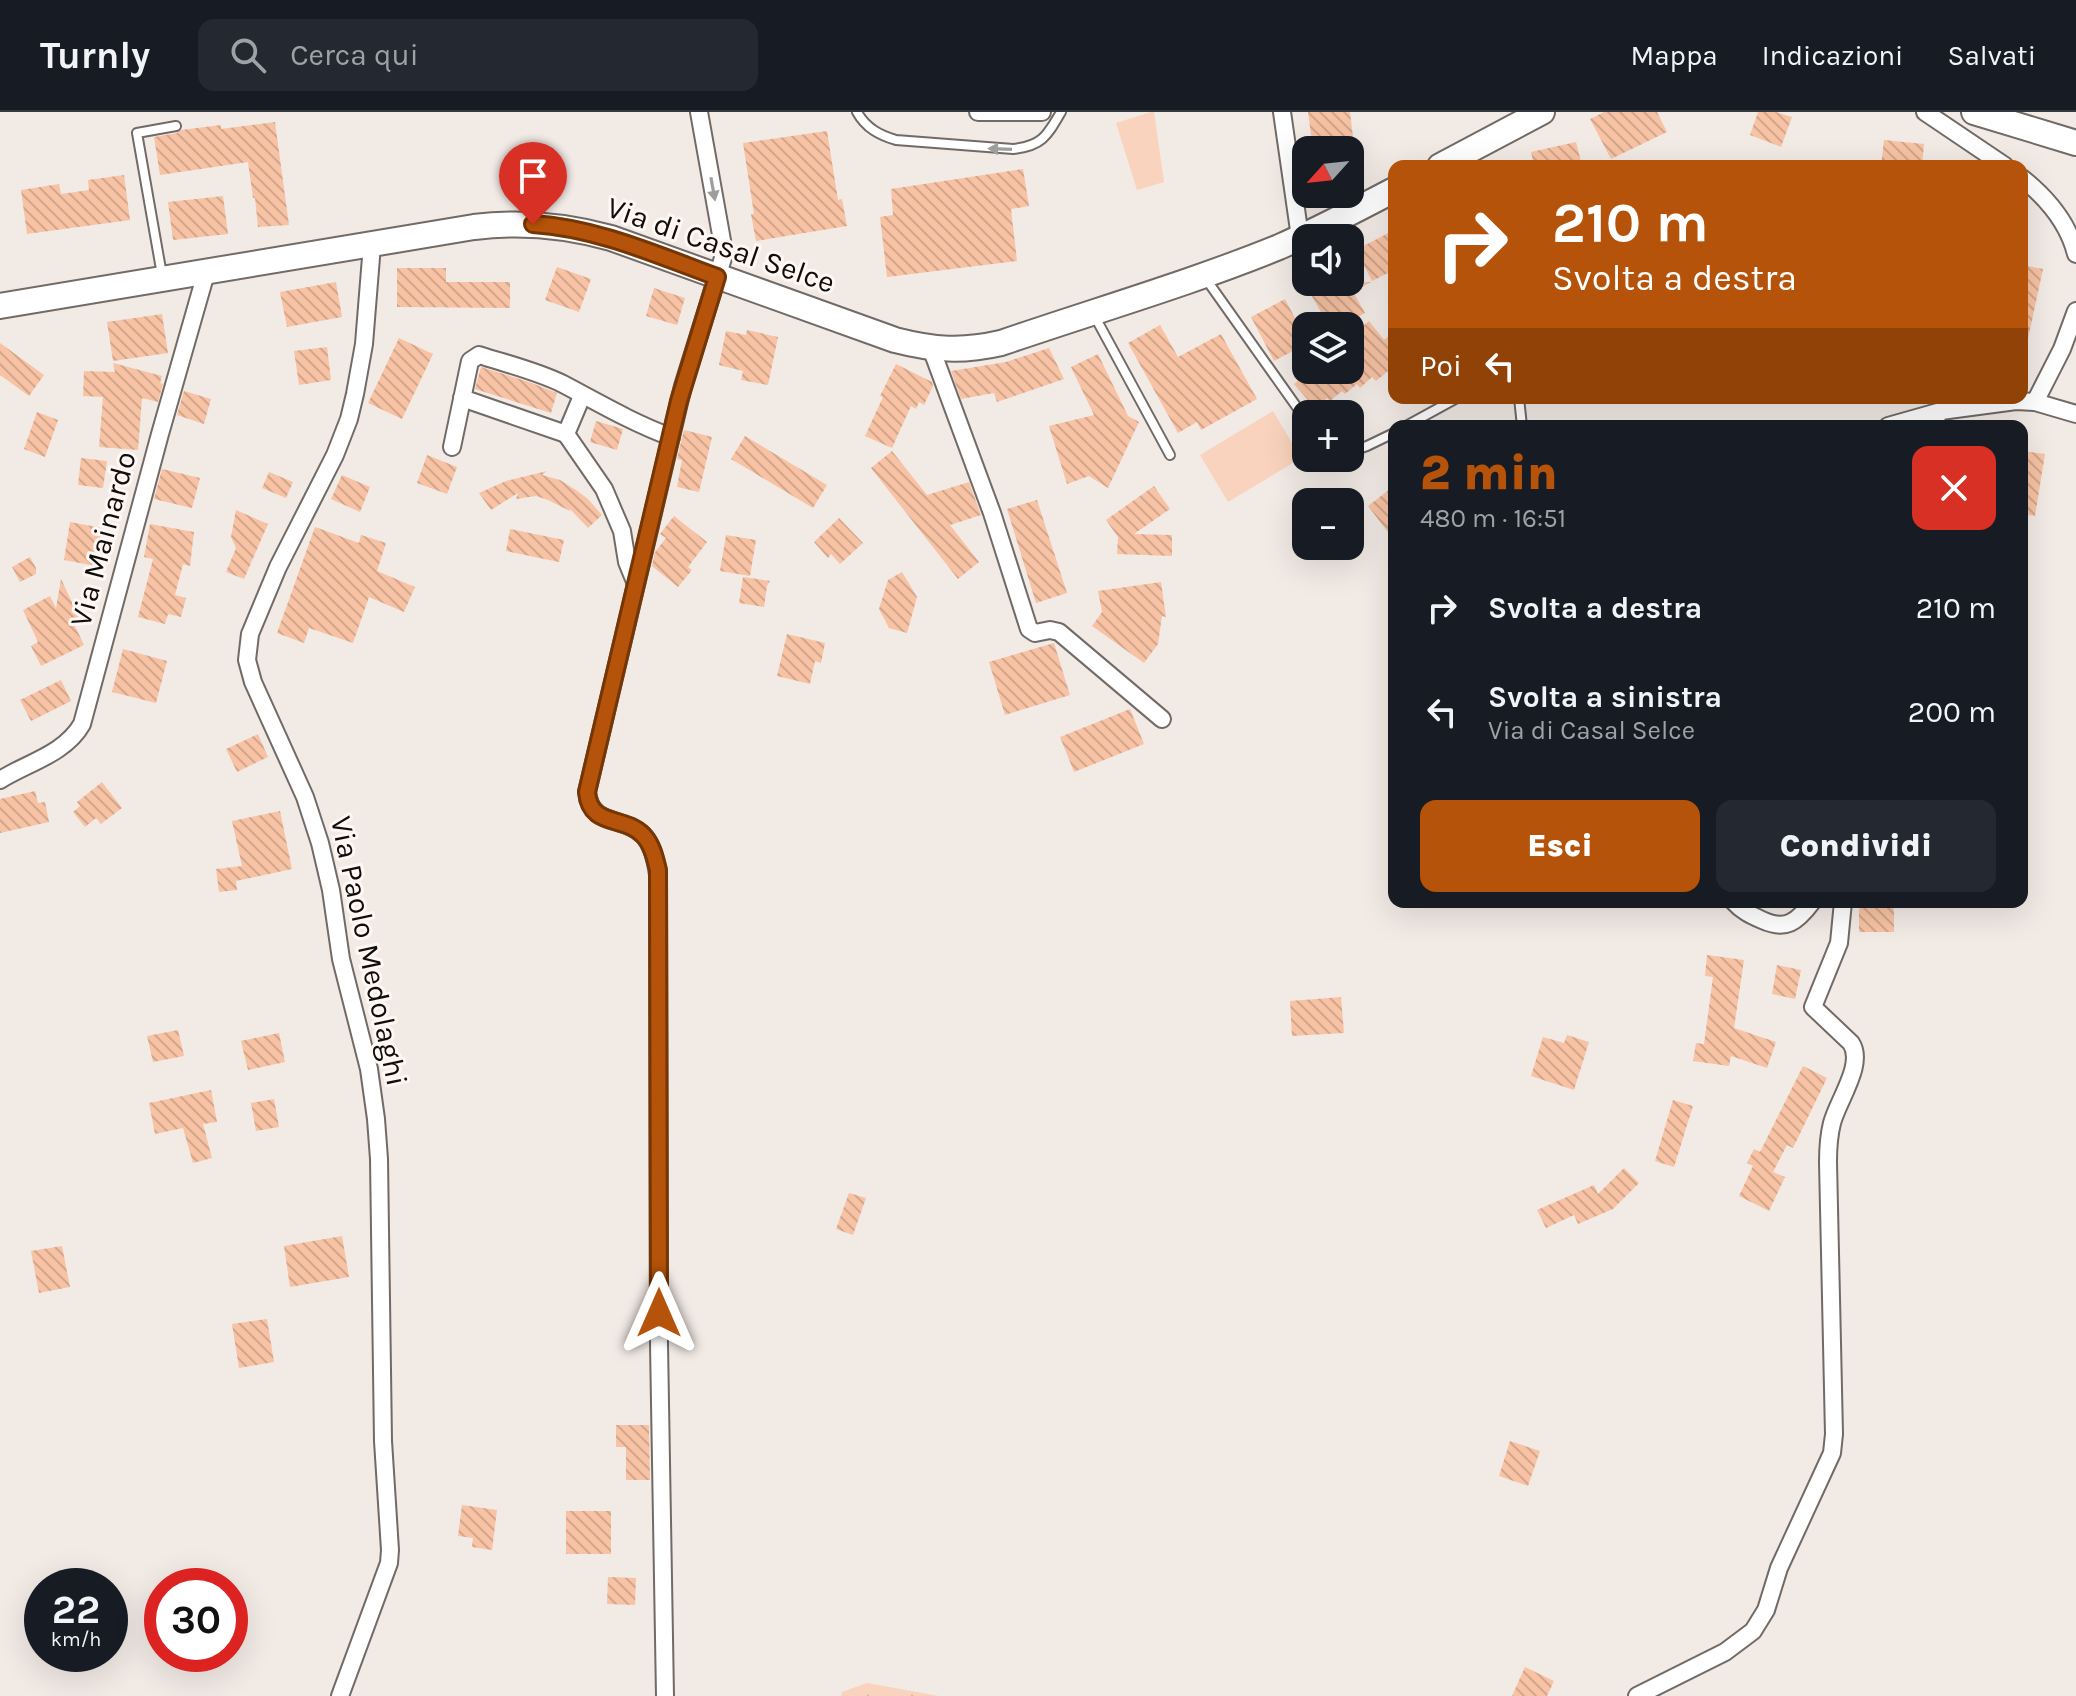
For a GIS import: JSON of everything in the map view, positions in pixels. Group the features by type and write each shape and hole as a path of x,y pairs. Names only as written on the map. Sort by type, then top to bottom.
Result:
{"main road":[{"path":"1451,160 1542,112"},
{"path":"1974,112 2076,143"},
{"name":"Via di Casal Selce","path":"1326,224 1388,193"},
{"name":"Via di Casal Selce","path":"0,306 517,223 548,225 611,238 884,337 931,348 958,350 986,346 1092,312 1203,275 1292,240"}],"street":[{"path":"665,1696 659,1344 659,879 652,849 642,834 632,827 600,816 592,809 587,792 687,372 722,263 723,246 699,112"},
{"path":"978,112 1042,112"},
{"path":"1282,112 1298,224"},
{"path":"1925,112 1996,160"},
{"path":"2028,182 2054,209 2076,254"},
{"name":"Via Paolo Medolaghi","path":"340,1696 389,1563 390,1550 383,1441 376,1119 369,1069 344,970 320,843 297,778 253,682 247,660 250,634 278,567 335,455 349,419 364,344 372,245"},
{"name":"Via Mainardo","path":"0,780 62,746 72,739 82,724 206,273"},
{"path":"2035,402 2062,349 2076,311"},
{"path":"931,348 992,513 1029,629 1035,633 1059,632 1162,719"},
{"path":"452,447 470,361 479,355 562,384 646,428 671,437"},
{"path":"566,434 582,396"},
{"path":"462,398 566,434 604,489 622,531 627,562 636,584"},
{"path":"2028,402 2076,414"},
{"path":"1909,420 1941,411 1994,404"},
{"path":"1934,420 1941,411"},
{"path":"1742,908 1752,916 1779,925 1797,919 1807,908"},
{"path":"1637,1696 1725,1652 1753,1631 1766,1610 1779,1568 1832,1453 1828,1162 1833,1122 1856,1056 1854,1046 1813,1007 1839,943 1842,908"}],"lane":[{"path":"857,112 869,128 896,140 1013,149 1040,142 1048,135 1061,112"},
{"path":"163,280 137,133 176,126"},
{"path":"1203,275 1292,400"},
{"path":"1092,312 1170,455"},
{"path":"1417,420 1446,404"},
{"path":"1364,447 1388,436"}],"green space":[{"path":"1154,112 1164,182 1137,190 1116,123"},
{"path":"1273,411 1292,443 1292,463 1228,502 1200,455"},
{"path":"867,1683 939,1696 841,1696 842,1692"}],"building":[{"path":"1308,112 1350,112 1353,136 1311,136"},
{"path":"1604,112 1657,112 1667,132 1611,159 1590,119"},
{"path":"1758,112 1776,112 1792,117 1781,147 1750,135"},
{"path":"275,122 289,225 258,227 248,162 160,175 154,137 221,125 221,129"},
{"path":"827,131 838,200 842,199 847,226 756,241 743,143"},
{"path":"1884,140 1924,144 1923,160 1882,160"},
{"path":"1576,142 1580,160 1533,160 1531,152"},
{"path":"1023,169 1029,206 1011,209 1017,261 887,277 880,217 893,215 891,189"},
{"path":"124,175 130,220 27,234 21,190 59,184 61,194 89,190 88,180"},
{"path":"223,196 228,234 173,240 168,202"},
{"path":"1388,233 1388,273 1372,281 1364,266 1364,246"},
{"path":"2028,266 2043,269 2028,339"},
{"path":"557,267 591,279 579,312 545,300"},
{"path":"397,268 446,268 446,282 510,282 510,308 397,307"},
{"path":"336,282 342,317 287,327 280,292"},
{"path":"654,288 685,298 677,325 646,316"},
{"path":"1312,296 1355,296 1365,313 1364,312 1321,312"},
{"path":"1285,299 1292,312 1292,351 1274,361 1251,317"},
{"path":"162,314 168,353 113,361 107,322"},
{"path":"1369,321 1384,340 1388,337 1388,371 1376,381 1372,377 1360,388 1357,384 1364,384 1364,325"},
{"path":"1160,325 1178,357 1221,334 1257,399 1201,430 1197,422 1178,433 1128,343"},
{"path":"747,330 778,337 768,385 741,380 743,371 719,365 726,331 746,335"},
{"path":"399,338 433,354 402,419 368,403"},
{"path":"0,343 44,375 29,396 0,375"},
{"path":"327,347 331,380 299,385 294,351"},
{"path":"1049,348 1064,379 997,402 994,393 961,399 951,371 1006,362"},
{"path":"1098,354 1128,416 1139,422 1108,488 1089,476 1067,484 1049,426 1094,415 1071,367"},
{"path":"113,363 162,376 158,402 142,398 138,450 99,447 103,397 83,396 84,371 115,372"},
{"path":"896,364 932,382 933,386 924,405 919,402 916,409 911,406 892,448 865,436"},
{"path":"481,367 557,393 551,413 475,389"},
{"path":"1294,384 1357,384 1331,400 1308,400"},
{"path":"184,391 211,399 204,424 177,415"},
{"path":"37,412 58,420 45,457 24,449"},
{"path":"596,421 623,429 617,450 590,442"},
{"path":"684,430 712,437 699,492 677,487 682,460 677,459"},
{"path":"745,436 827,485 813,508 731,459"},
{"path":"892,451 927,495 969,482 981,515 950,525 979,562 958,579 871,468"},
{"path":"2028,452 2045,454 2035,516 2028,515"},
{"path":"427,455 457,467 447,494 417,483"},
{"path":"81,458 107,461 103,488 78,485"},
{"path":"162,469 200,478 192,508 154,499"},
{"path":"547,471 542,475 560,480 576,490 602,515 588,528 570,509 536,496 516,499 518,493 491,510 479,493 506,481"},
{"path":"269,472 293,482 286,498 262,488"},
{"path":"342,475 370,487 360,512 331,499"},
{"path":"1154,486 1170,509 1134,534 1172,535 1172,556 1117,554 1118,537 1106,520"},
{"path":"1388,491 1388,532 1368,506"},
{"path":"1037,500 1067,593 1036,603 1007,509"},
{"path":"236,510 268,524 244,579 226,572 236,548 231,537"},
{"path":"674,516 707,542 688,567 692,570 678,587 652,566 655,552 666,538 660,534"},
{"path":"839,518 863,543 840,564 831,554 828,558 814,542"},
{"path":"70,522 102,528 96,566 64,560"},
{"path":"150,524 194,532 190,566 183,564 175,595 186,598 181,617 168,614 165,624 138,617 153,559 144,557"},
{"path":"315,527 359,543 361,535 386,543 377,571 415,587 404,612 369,597 353,643 309,628 304,643 277,633"},
{"path":"510,529 564,540 559,562 506,551"},
{"path":"726,535 756,540 750,576 720,571"},
{"path":"30,557 36,574 20,582 12,567"},
{"path":"902,572 917,597 907,633 889,628 879,609 888,580"},
{"path":"743,577 770,581 764,607 739,603"},
{"path":"61,579 81,621 74,624 84,645 41,666 31,646 38,642 23,610 50,596 56,608"},
{"path":"1161,582 1166,617 1162,616 1158,644 1144,663 1092,626 1102,612 1098,591"},
{"path":"787,634 825,643 821,663 815,661 810,684 777,676"},
{"path":"1054,643 1070,695 1005,715 989,662"},
{"path":"123,649 167,661 156,703 112,692"},
{"path":"61,680 71,701 31,721 20,700"},
{"path":"1130,709 1144,744 1074,772 1060,737"},
{"path":"258,734 268,757 237,772 226,749"},
{"path":"102,782 122,808 101,824 96,818 85,827 73,812 80,806 77,802"},
{"path":"35,791 38,803 45,802 49,822 0,833 0,799"},
{"path":"280,811 292,869 236,881 237,890 219,892 216,869 242,866 232,821"},
{"path":"1859,908 1894,908 1894,932 1859,932"},
{"path":"1707,955 1744,960 1734,1028 1776,1042 1767,1068 1731,1056 1729,1066 1693,1061 1696,1043 1704,1044 1713,977 1705,976"},
{"path":"1777,965 1801,970 1795,999 1772,994"},
{"path":"1341,997 1344,1033 1292,1036 1290,1001"},
{"path":"178,1030 184,1056 153,1062 147,1036"},
{"path":"279,1033 285,1062 248,1070 241,1041"},
{"path":"1567,1035 1589,1042 1574,1090 1531,1076 1543,1037 1564,1043"},
{"path":"1803,1066 1827,1078 1793,1148 1787,1145 1773,1172 1785,1177 1769,1211 1739,1196 1753,1166 1747,1163 1754,1149 1760,1152"},
{"path":"211,1090 217,1122 203,1124 212,1158 193,1163 183,1128 155,1134 149,1103"},
{"path":"274,1099 279,1127 256,1131 251,1103"},
{"path":"1673,1100 1693,1106 1674,1167 1655,1161"},
{"path":"1624,1168 1639,1183 1613,1209 1578,1224 1574,1215 1546,1228 1537,1210 1594,1185 1598,1194"},
{"path":"849,1193 866,1198 853,1235 836,1229"},
{"path":"342,1236 349,1277 290,1287 284,1246"},
{"path":"62,1246 70,1287 39,1293 31,1251"},
{"path":"267,1319 274,1362 239,1368 232,1324"},
{"path":"616,1425 649,1425 650,1480 626,1480 626,1447 616,1447"},
{"path":"1510,1441 1540,1451 1528,1486 1499,1476"},
{"path":"462,1505 497,1510 492,1550 472,1547 473,1538 458,1536"},
{"path":"566,1511 611,1511 611,1554 566,1554"},
{"path":"608,1577 636,1578 635,1605 607,1604"},
{"path":"1525,1667 1554,1681 1547,1696 1512,1696"}],"route":[{"path":"533,224 611,238 717,277 679,401 587,792 592,809 600,816 632,827 642,834 652,849 658,870 659,1313"}]}
